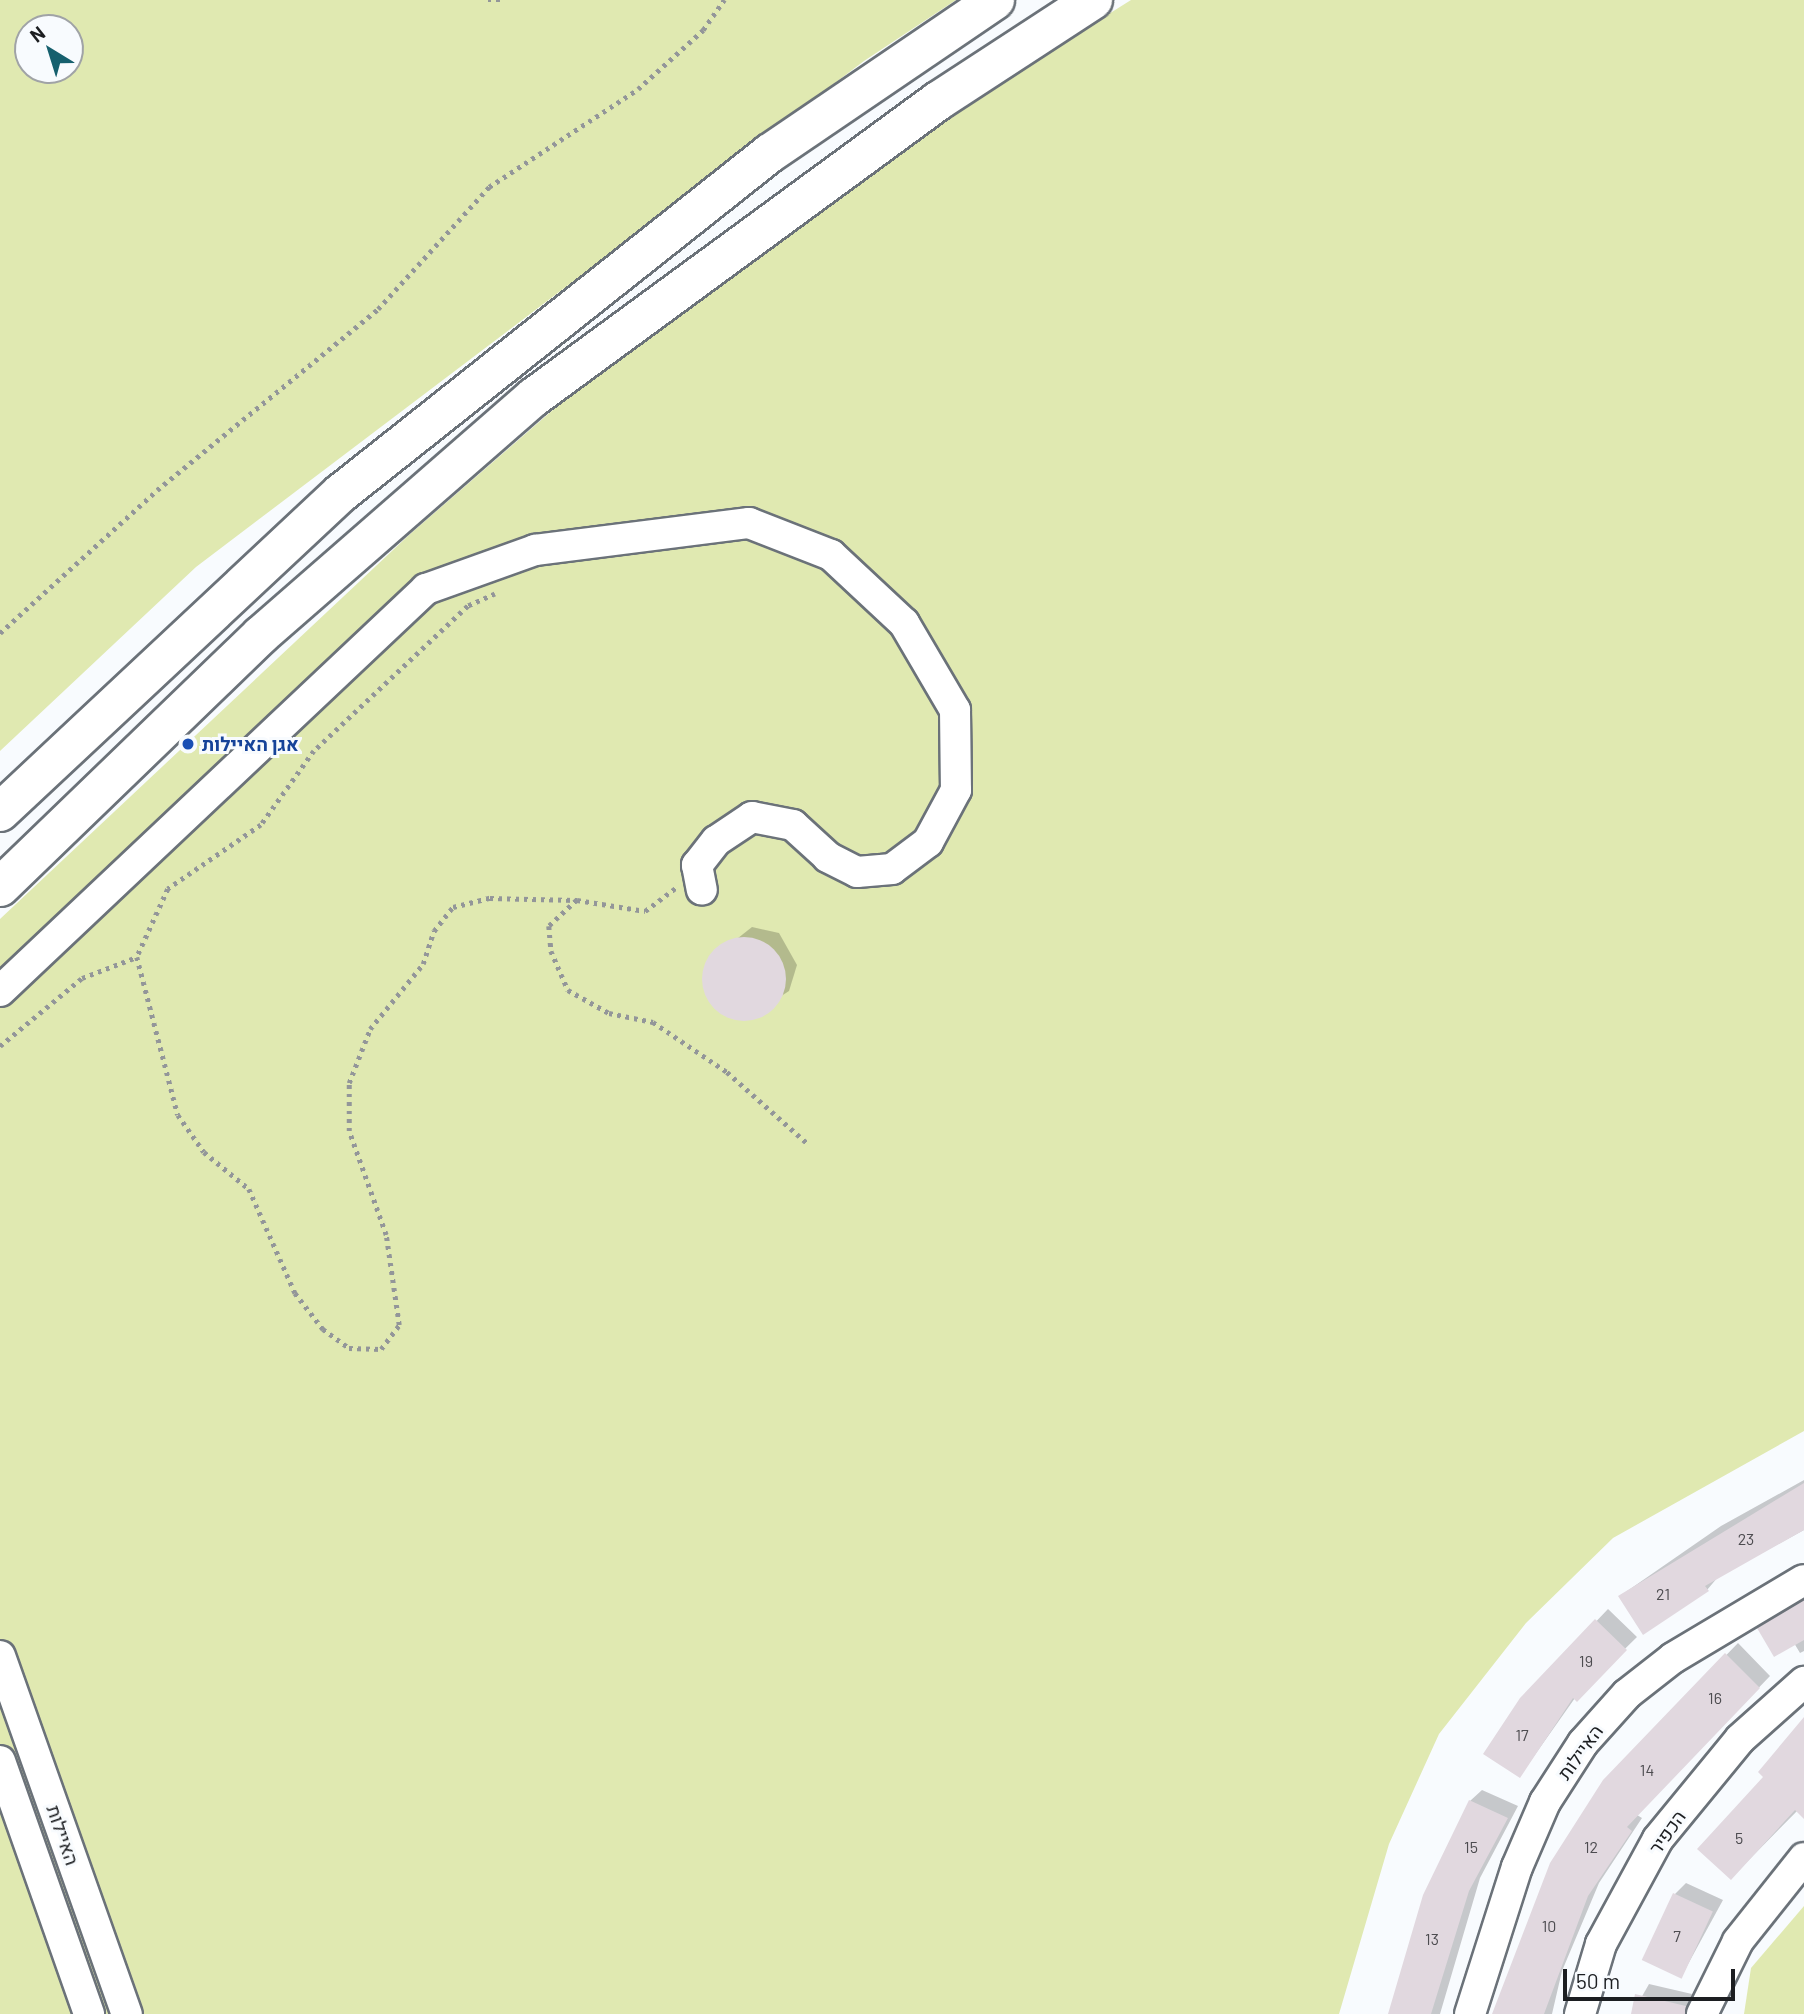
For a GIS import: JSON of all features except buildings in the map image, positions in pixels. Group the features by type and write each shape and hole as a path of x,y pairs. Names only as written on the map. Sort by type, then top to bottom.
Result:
{"highway":[{"path":"0,812 341,493 760,161 995,0"},
{"path":"0,887 261,635 534,397 927,108 1093,0"}],"street":[{"path":"0,991 426,589 535,550 749,523 831,555 904,623 955,710 956,790 928,842 892,869 857,872 828,857 793,825 752,817 716,841 699,878"},
{"name":"האיילות","path":"1470,2014 1517,1867 1545,1802 1583,1743 1627,1694 1673,1658 1804,1580"},
{"name":"האיילות","path":"0,1656 127,2014"},
{"name":"הכפיר","path":"1580,2014 1601,1944 1658,1839 1740,1739 1804,1682"},
{"name":"האיילות","path":"0,1761 89,2014"},
{"path":"1702,2014 1738,1941 1804,1858"}],"path":[{"path":"488,0 500,0"},
{"path":"0,633 157,490 378,309 489,187 638,89 703,30 721,1"},
{"path":"500,592 468,606 402,664 314,751 261,825 168,889 137,957 178,1115 204,1152 249,1189 295,1293 323,1329 349,1348 380,1349 399,1325 397,1294 386,1235 349,1131 348,1083 370,1029 423,964 434,931 453,907 490,898 577,900 645,911 699,878"},
{"path":"577,900 550,926 551,951 568,990 609,1013 653,1022 727,1072 808,1144"},
{"path":"0,1046 82,978 137,957"}],"green space":[{"path":"0,0 956,0 864,61 196,567 0,751"},
{"path":"1131,0 1804,0 1804,1431 1613,1538 1526,1623 1439,1734 1389,1844 1339,2014 0,2014 0,919 409,535 747,241"},
{"path":"1804,1906 1804,2014 1744,2014 1751,1968"}],"place":[{"name":"אגן האיילות","path":"188,744"}]}
